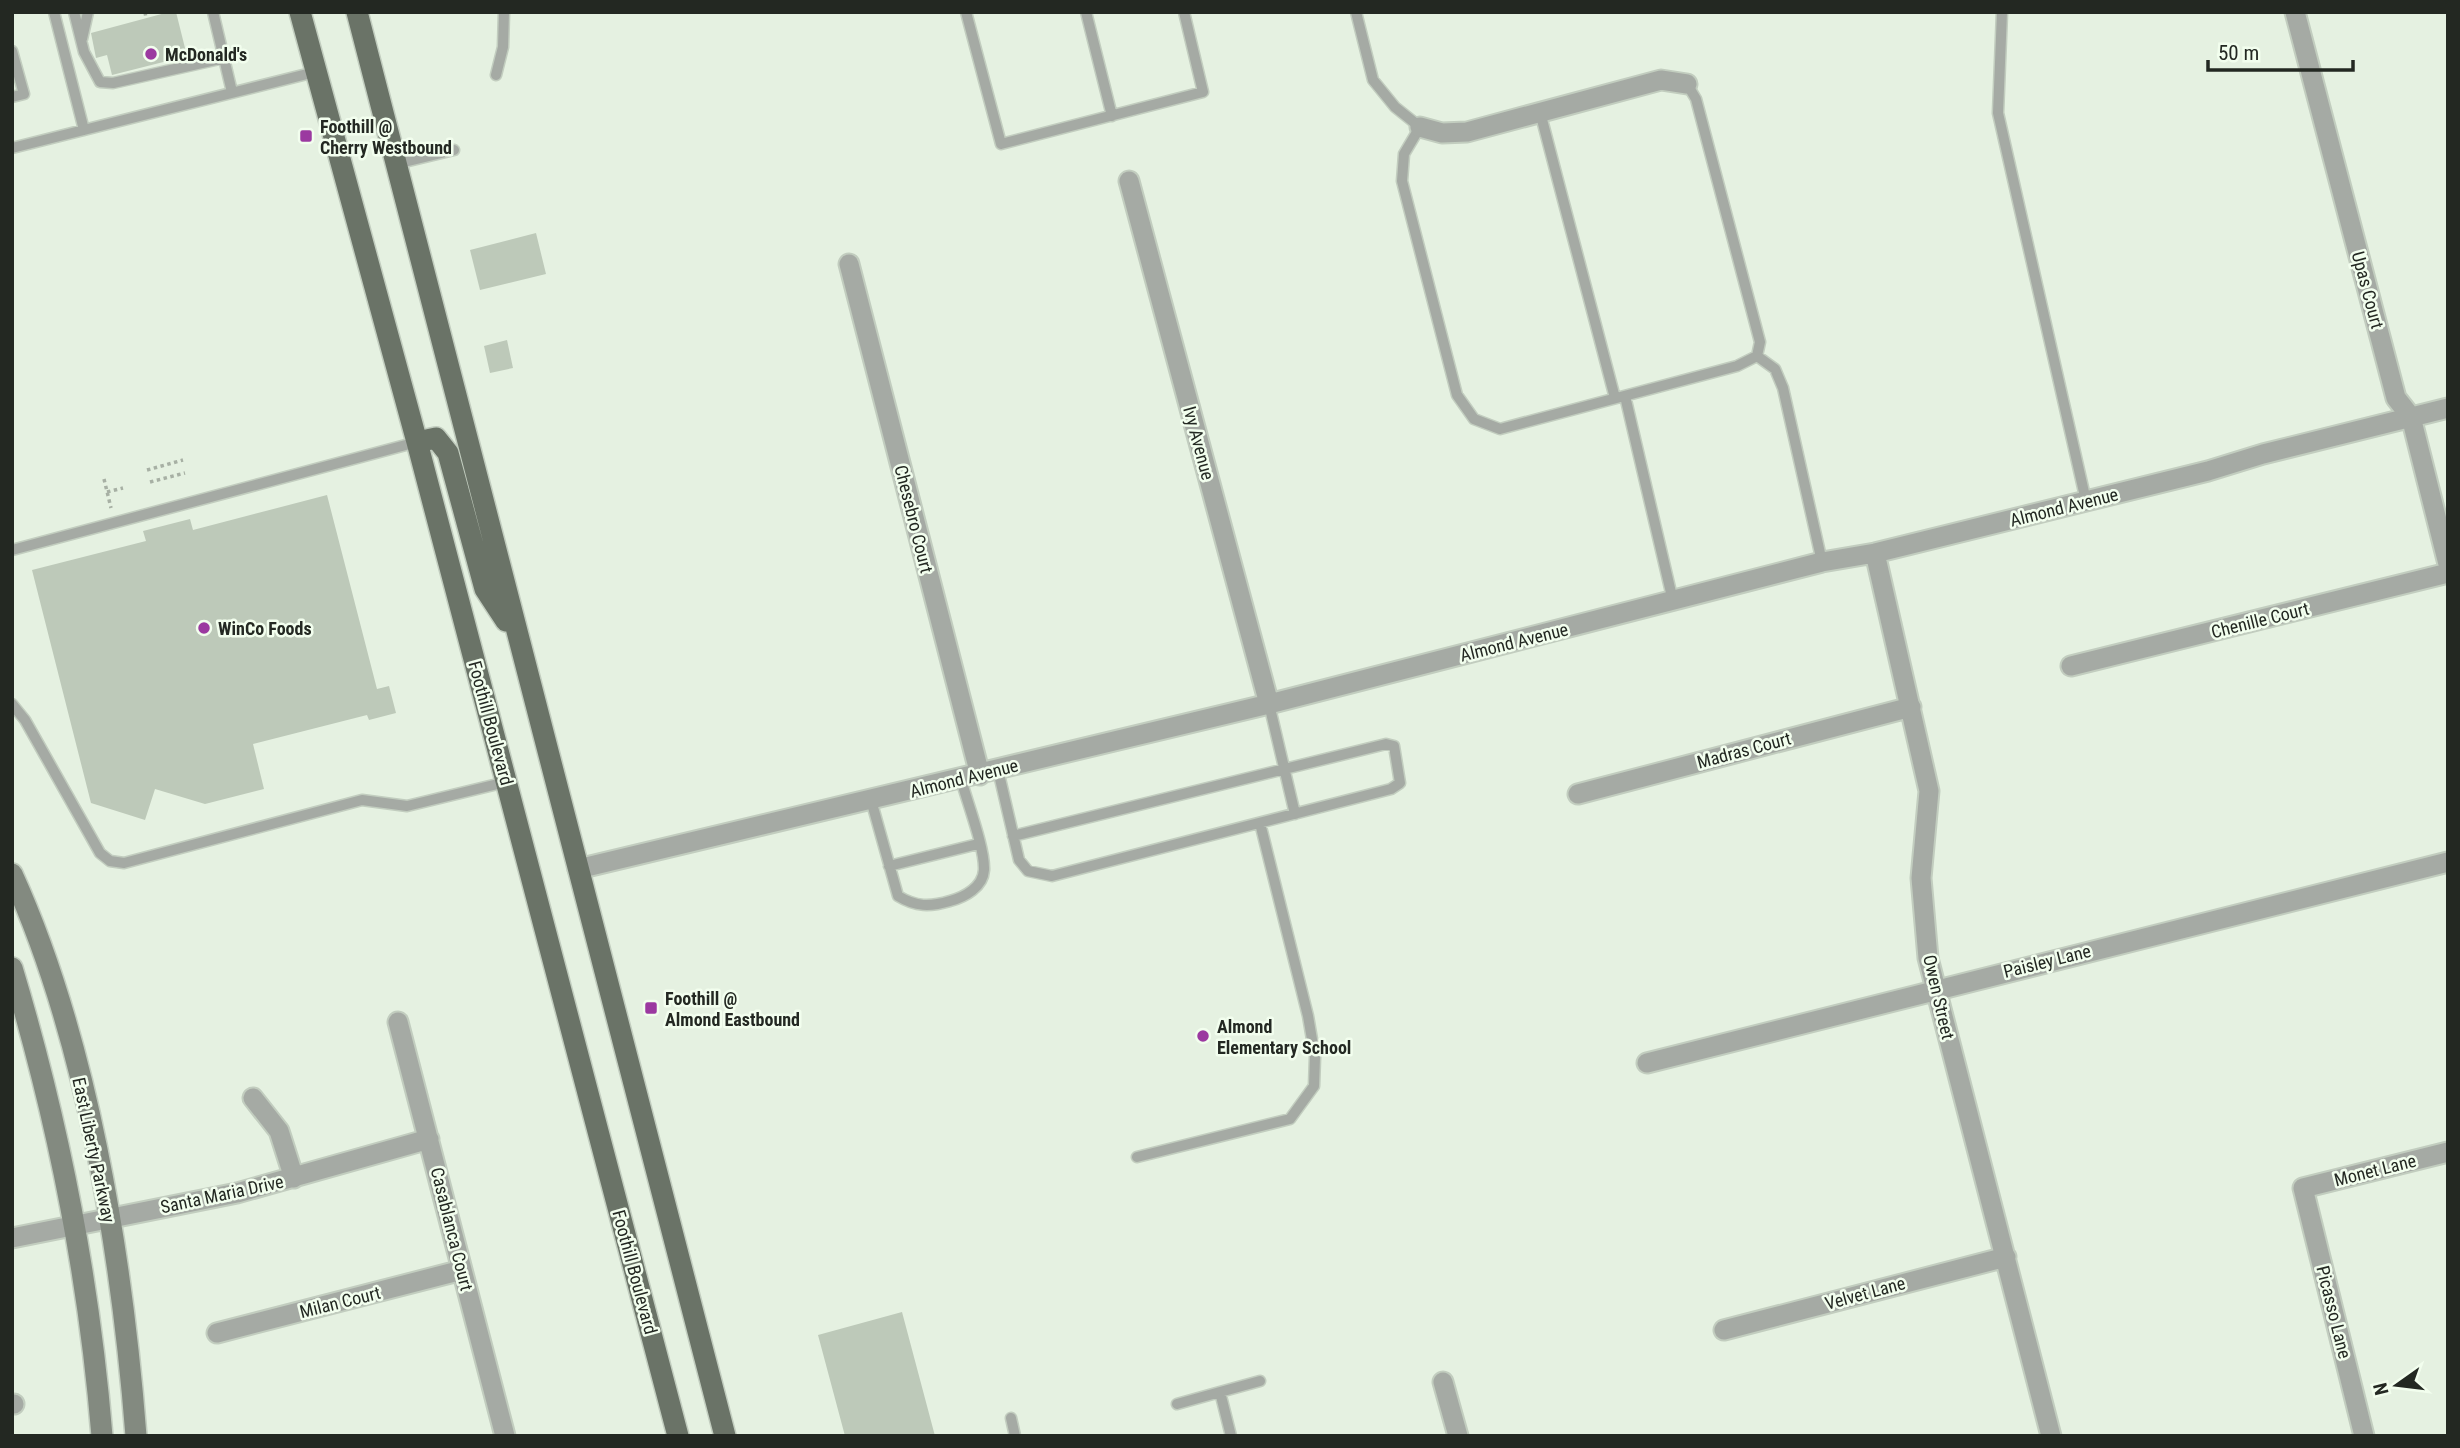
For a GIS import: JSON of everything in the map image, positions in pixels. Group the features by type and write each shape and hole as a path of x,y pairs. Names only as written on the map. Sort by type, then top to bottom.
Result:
{"main road":[{"name":"Foothill Boulevard","path":"300,12 417,442 678,1436"},
{"path":"357,12 515,634 725,1436"},
{"path":"417,442 436,439 448,453 485,589 515,634"}],"street":[{"name":"Upas Court","path":"2295,12 2396,398 2411,417 2448,564"},
{"path":"1420,127 1442,133 1467,132 1661,80 1687,84"},
{"name":"Ivy Avenue","path":"1129,181 1269,704"},
{"name":"Chesebro Court","path":"849,264 979,774"},
{"name":"Almond Avenue","path":"578,869 1269,704 1822,562 1875,553 2448,408"},
{"name":"Owen Street","path":"1875,553 1929,790 1921,878 1928,958 2051,1436"},
{"name":"Chenille Court","path":"2071,666 2448,573"},
{"name":"Madras Court","path":"1578,794 1911,707"},
{"name":"Paisley Lane","path":"1647,1063 2448,862"},
{"name":"East Liberty Parkway","path":"12,874 40,942 62,1011 110,1218 136,1436"},
{"name":"East Liberty Parkway","path":"12,968 54,1126 75,1226 92,1337 102,1436"},
{"name":"Casablanca Court","path":"398,1022 505,1436"},
{"path":"254,1098 279,1131 294,1178"},
{"name":"Santa Maria Drive","path":"12,1238 294,1178 429,1139"},
{"name":"Monet Lane","path":"2303,1188 2448,1152"},
{"name":"Picasso Lane","path":"2303,1188 2364,1436"},
{"name":"Velvet Lane","path":"1724,1330 2006,1256"},
{"name":"Milan Court","path":"217,1333 462,1270"},
{"path":"1443,1382 1458,1436"}],"lane":[{"path":"54,12 84,130"},
{"path":"74,12 81,40 100,82 113,83 225,58"},
{"path":"81,40 88,12"},
{"path":"213,12 232,92"},
{"path":"496,75 503,47 504,12"},
{"path":"966,12 1001,144 1203,92 1184,12"},
{"path":"1086,12 1112,116"},
{"path":"1356,12 1373,80 1395,107 1420,127 1404,154 1402,181 1457,395 1474,419 1500,429 1737,366 1757,356"},
{"path":"2002,12 1998,113 2086,501"},
{"path":"12,51 23,94 12,97"},
{"path":"12,148 315,72"},
{"path":"1687,84 1696,99 1760,342 1757,356"},
{"path":"1540,112 1674,601"},
{"path":"395,164 454,150"},
{"path":"1757,356 1775,369 1783,388 1822,562"},
{"path":"12,550 417,442"},
{"path":"12,704 100,853 110,861 124,863 362,800 407,806 506,782"},
{"path":"1269,704 1295,814"},
{"path":"979,774 1013,836 1019,860 1028,871 1052,876 1391,789 1400,783 1399,762 1394,746 1386,744 1013,836"},
{"path":"871,800 898,896 912,905 934,905 960,898 976,888 984,871 978,844 979,774"},
{"path":"1137,1157 1290,1119 1314,1086 1315,1057 1308,1016 1260,823"},
{"path":"889,866 978,844"},
{"path":"1177,1404 1260,1381"},
{"path":"1220,1392 1231,1436"},
{"path":"1011,1418 1015,1436"}],"path":[{"path":"145,12 146,18"},
{"path":"147,470 183,460"},
{"path":"150,482 185,473"},
{"path":"107,492 123,488"}],"building":[{"path":"176,12 187,56 112,75 107,55 96,58 91,33"},
{"path":"536,233 546,274 480,290 470,250"},
{"path":"507,340 513,368 490,373 484,346"},
{"name":"WinCo Foods","path":"327,495 377,689 389,686 396,713 369,720 367,715 253,744 264,789 205,804 155,789 145,820 91,803 32,570 146,541 143,531 190,519 193,530"},
{"path":"902,1312 935,1436 845,1436 818,1335"}],"place":[{"name":"McDonald's","path":"151,54"},
{"name":"Foothill @ Cherry Westbound","path":"306,136"},
{"name":"WinCo Foods","path":"204,628"},
{"name":"Foothill @ Almond Eastbound","path":"651,1008"},
{"name":"Almond Elementary School","path":"1203,1036"}]}
